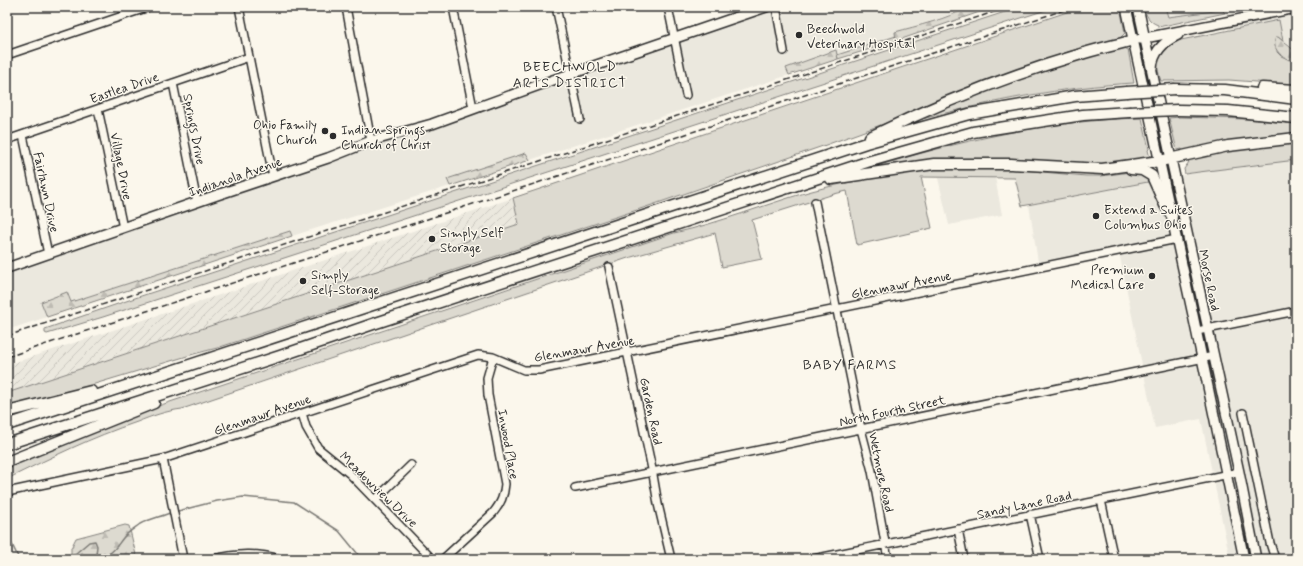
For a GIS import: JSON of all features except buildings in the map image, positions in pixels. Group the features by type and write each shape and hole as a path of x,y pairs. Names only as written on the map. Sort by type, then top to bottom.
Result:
{"highway":[{"path":"839,152 906,120 1011,77 1078,54 1139,39"},
{"path":"7,425 866,143 969,114 1075,96 1126,92 1212,86 1296,90"},
{"path":"1175,89 1225,90 1296,99"},
{"path":"7,444 212,378 786,188 867,162 973,132 1083,115 1129,112 1178,110 1228,111 1296,118"},
{"path":"786,188 840,177 934,164 1011,164 1102,169 1160,161 1228,146 1296,138"},
{"path":"1124,166 1129,169 1142,170 1152,176 1165,205 1172,216"},
{"path":"7,412 184,367"},
{"path":"7,462 212,378"}],"main road":[{"name":"Indianola Avenue","path":"7,268 328,158 371,141 432,124 570,74 766,7"},
{"name":"Morse Road","path":"1126,7 1152,75 1239,472 1256,559"},
{"name":"Morse Road","path":"1138,7 1139,39 1160,161 1244,559"},
{"path":"1139,39 1296,8"},
{"path":"1152,75 1153,59 1159,48 1172,37 1186,30"},
{"path":"1177,239 1182,241 1197,281"}],"street":[{"path":"7,55 148,7"},
{"path":"240,7 273,176"},
{"path":"346,7 371,141"},
{"path":"453,7 473,108"},
{"path":"556,7 580,119"},
{"path":"668,7 686,95"},
{"path":"776,7 784,51"},
{"name":"Eastlea Drive","path":"7,140 249,57"},
{"name":"Springs Drive","path":"173,83 197,202"},
{"name":"Village Drive","path":"98,109 123,228"},
{"name":"Fairlawn Drive","path":"23,135 48,254"},
{"name":"Wetmore Road","path":"815,202 861,429 872,471 888,559"},
{"name":"Glenmawr Avenue","path":"7,492 163,459 478,355 493,357 524,370 539,370 1177,239"},
{"name":"Garden Road","path":"610,267 658,504 671,559"},
{"path":"1197,331 1296,311"},
{"name":"North Fourth Street","path":"575,488 1214,356"},
{"name":"Inwood Place","path":"444,559 493,513 504,496 505,484 488,395 487,378 493,357"},
{"name":"Meadowview Drive","path":"302,413 306,427 318,448 350,474 432,559"},
{"path":"1243,413 1269,540 1275,559"},
{"path":"163,459 183,559"},
{"path":"375,500 411,465"},
{"name":"Sandy Lane Road","path":"813,559 1239,472"},
{"path":"1101,500 1114,559"},
{"path":"1030,514 1040,559"},
{"path":"958,529 964,559"},
{"path":"213,559 250,554 268,555 280,559"}],"shaded area":[{"path":"764,7 967,7 938,19 895,32 896,36 837,55 836,50 786,68 789,75 530,160 526,153 447,179 450,186 292,236 290,231 71,302 67,293 42,302 47,317 7,330 7,268"},
{"path":"1165,7 1296,7 1296,52 1283,41 1279,20 1228,30 1225,13 1222,10 1168,17"},
{"path":"1296,160 1296,559 1230,559 1201,419 1155,428 1119,252 1039,268 1029,205 1199,172"},
{"path":"995,177 1002,215 949,225 938,178"},
{"path":"513,198 519,224 7,393 7,365"}],"green space":[{"path":"967,7 994,7 896,41 895,32 942,19"},
{"path":"1020,7 1055,7 103,317 47,334 45,333 45,329 135,298"},
{"path":"1082,7 1120,7 1125,33 1116,42 1071,51 1033,64 889,122 646,207 217,348 88,386 7,407 7,393 519,224 513,198"},
{"path":"1143,7 1165,7 1168,17 1222,10 1225,13 1158,27 1158,25 1148,18"},
{"path":"1279,20 1283,41 1278,37 1277,52 1281,56 1296,62 1296,85 1229,80 1161,81 1158,68 1158,57 1164,49 1177,42 1176,41"},
{"path":"896,36 896,41 838,59 837,55"},
{"path":"1276,37 1296,52 1296,62 1283,57 1280,54 1275,46"},
{"path":"1124,47 1128,49 1134,83 1053,91 974,106 922,119 921,116 1026,75"},
{"path":"836,50 838,59 789,75 786,68"},
{"path":"1142,118 1150,158 1102,165 994,159 946,159 870,170 870,168 903,158 1004,134 1073,123"},
{"path":"1169,118 1246,119 1296,124 1296,135 1183,152 1182,149 1177,150"},
{"path":"1296,142 1296,160 1185,174 1184,169 1189,162 1187,160 1196,156"},
{"path":"526,153 530,160 450,186 447,179"},
{"path":"942,167 988,167 1086,176 1101,176 1130,172 1141,174 1153,181 1022,206 1015,178 921,177 932,228 857,245 847,191 834,194 752,220 762,259 722,267 715,233 628,258 182,409 165,412 148,418 87,441 7,479 7,466 111,423 674,233 824,188"},
{"path":"290,231 292,236 47,317 41,302 67,292 71,302"},
{"path":"125,525 129,526 137,559 71,559 71,548 76,538"}],"waterway":[{"path":"178,511 217,501 243,497 294,502 339,531 362,559"},
{"path":"69,559 89,542 95,541 97,546 96,555 101,556 109,554 129,532 140,524 170,513"},
{"path":"7,536 19,559"}],"railway":[{"path":"7,336 1009,7"},
{"path":"7,357 1073,7"}],"place":[{"name":"Beechwold Veterinary Hospital","path":"799,35"},
{"name":"Ohio Family Church","path":"325,131"},
{"name":"Indian Springs Church of Christ","path":"333,136"},
{"name":"Extend a Suites Columbus Ohio","path":"1096,216"},
{"name":"Simply Self Storage","path":"432,239"},
{"name":"Premium Medical Care","path":"1152,276"},
{"name":"Simply Self-Storage","path":"303,281"}],"district":[{"name":"BEECHWOLD ARTS DISTRICT","path":"570,74"},
{"name":"BABY FARMS","path":"850,364"}]}
